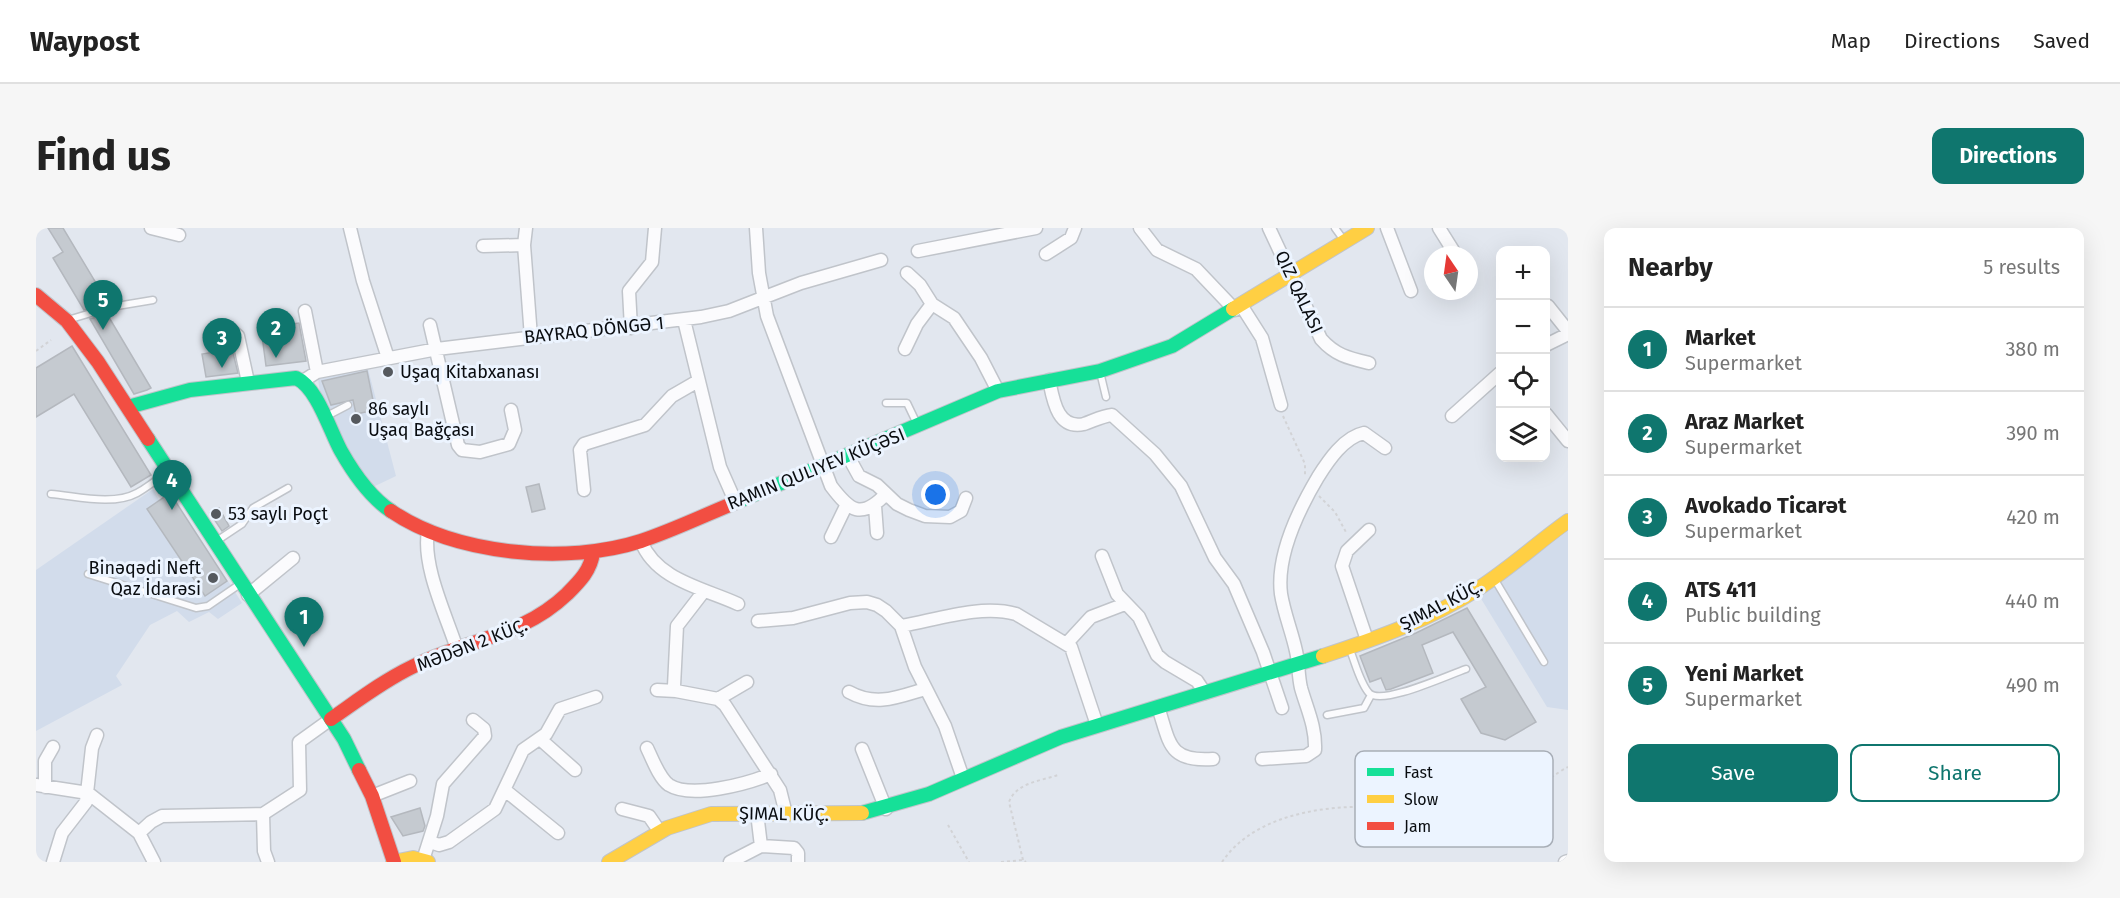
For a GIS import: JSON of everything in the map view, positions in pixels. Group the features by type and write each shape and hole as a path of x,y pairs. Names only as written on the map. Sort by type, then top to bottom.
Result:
{"street":[{"path":"151,228 179,235"},
{"path":"350,228 363,281 388,358"},
{"path":"526,228 524,245 531,337"},
{"path":"631,328 629,291 652,262 655,228"},
{"path":"756,228 767,316 831,486 846,506 856,510 874,506 886,494"},
{"path":"918,251 1036,228"},
{"path":"1046,254 1071,238 1075,228"},
{"path":"1140,228 1157,250 1196,269 1238,307 1263,338 1281,405"},
{"path":"1269,228 1312,324 1331,351 1340,356 1369,363"},
{"name":"RAMIN QULIYEV KÜÇƏSI","path":"303,381 312,392 355,475 370,494 386,508 428,531 468,543 512,550 593,552 641,541 918,427 998,391 1100,371 1172,346 1367,228"},
{"path":"1386,228 1411,291"},
{"path":"1439,228 1450,246"},
{"path":"483,246 524,245"},
{"name":"BAYRAQ DÖNGƏ 1","path":"303,381 316,372 437,349 531,337 631,328 729,311 801,283 881,260"},
{"path":"907,273 920,285 932,304 954,318 981,358 998,391"},
{"path":"36,296 67,321 128,407 244,589 331,719 354,757 372,796 394,862 413,858 426,861 443,783 485,736 484,729 473,720"},
{"path":"905,349 917,324 932,304"},
{"path":"1550,309 1568,333 1550,342"},
{"path":"305,311 316,372"},
{"path":"684,320 720,467 735,501"},
{"path":"430,325 458,445 462,450 480,452 509,444 515,430 511,410"},
{"path":"210,335 236,333 248,382"},
{"path":"1452,416 1496,377"},
{"path":"128,407 190,390 290,378 303,381"},
{"path":"1049,380 1057,412 1063,419 1080,425 1112,415 1137,435 1172,473 1215,558 1234,584 1253,626 1282,708"},
{"path":"584,490 580,450 584,444 645,425 672,396 698,381"},
{"path":"1550,420 1568,441"},
{"path":"1262,759 1306,756 1315,750 1314,727 1302,690 1299,663 1285,612 1281,574 1296,522 1311,489 1325,466 1344,445 1364,433 1385,448"},
{"path":"848,456 859,476 877,485 897,504 909,510 940,517 956,515 966,498"},
{"path":"831,537 846,506"},
{"path":"874,506 877,533"},
{"name":"ŞIMAL KÜÇ.","path":"609,862 660,832 688,820 711,815 757,813 847,816 886,809 1041,744 1270,674 1367,640 1433,613 1494,578 1568,520"},
{"path":"1367,640 1342,566 1347,551 1369,530"},
{"path":"428,531 425,545 428,561 457,649"},
{"path":"641,541 646,554 660,569 738,604"},
{"name":"MƏDƏN 2 KÜÇ.","path":"331,719 382,684 423,661 524,628 540,618 563,599 590,568 593,552"},
{"path":"1102,556 1113,585 1125,604 1139,617 1157,655 1171,667 1197,681 1205,693"},
{"path":"244,589 293,558"},
{"path":"676,691 673,678 677,626 705,591"},
{"path":"758,621 793,618 850,603 877,604 901,626 926,689 945,726 963,778"},
{"path":"1067,643 1090,617 1125,604"},
{"path":"901,626 978,612 1006,612 1067,643 1075,655 1077,669 1097,725"},
{"path":"718,699 747,681"},
{"path":"849,692 863,700 883,701 926,689"},
{"path":"657,690 718,699 725,705 771,774 784,800 786,814"},
{"path":"430,842 439,845 448,842 474,826 495,809 506,791 523,750 540,740 552,726 560,709 596,697"},
{"path":"1158,707 1174,751 1186,758 1213,759"},
{"path":"139,833 162,816 263,814 300,790 299,742 331,719"},
{"path":"53,862 62,834 81,810 88,793 92,748 97,735"},
{"path":"540,740 574,770"},
{"path":"53,747 45,761 41,786 88,793 139,833 154,862"},
{"path":"647,748 665,781 677,788 728,787 771,774"},
{"path":"862,749 886,809"},
{"path":"372,796 410,782"},
{"path":"506,791 558,833"},
{"path":"622,809 649,816 660,832"},
{"path":"757,813 761,846"},
{"path":"263,814 264,851 268,862"},
{"path":"730,862 761,846 794,848 798,853 798,862"}],"lane":[{"path":"1335,228 1345,242"},
{"path":"67,321 111,307 153,300"},
{"path":"1100,371 1106,397"},
{"path":"886,403 907,403 918,427"},
{"path":"324,417 348,405"},
{"path":"51,494 105,499 132,495 169,471"},
{"path":"215,542 242,524 253,508 288,488"},
{"path":"87,574 196,608 208,606 244,589"},
{"path":"1494,578 1544,662"},
{"path":"1349,646 1371,695"},
{"path":"1371,695 1391,696 1466,669"},
{"path":"1327,715 1364,708 1371,695"}],"path":[{"path":"36,351 51,340"},
{"path":"1553,777 1568,767"},
{"path":"1023,860 1009,802 1012,793 1058,775"},
{"path":"1222,862 1241,839 1270,824 1316,810 1355,810"},
{"path":"948,825 969,862"},
{"path":"1001,862 1023,860 1026,862"}],"shaded area":[{"name":"86 saylı Uşaq Bağçası","path":"368,369 396,476 373,487 350,454 320,393 318,379"},
{"path":"153,489 159,500 147,509 204,596 228,581 242,603 218,619 209,612 189,622 177,611 150,625 116,676 122,685 36,731 36,570"},
{"path":"1568,531 1568,710 1547,707 1480,597"}],"building":[{"path":"48,228 63,228 105,298 100,301 102,304 84,310 53,258 63,252"},
{"path":"107,314 151,388 134,394 90,319"},
{"path":"299,323 306,361 266,366 261,328"},
{"path":"72,346 151,475 131,487 74,394 36,417 36,368"},
{"path":"232,349 238,373 206,377 202,354"},
{"path":"367,371 375,410 356,414 353,400 331,405 322,381"},
{"path":"539,484 545,509 532,512 526,487"},
{"path":"170,493 227,581 205,596 147,509"},
{"path":"219,508 229,526 222,531 210,513"},
{"path":"1467,608 1536,722 1505,740 1481,733 1461,699 1486,687 1453,632 1422,645 1433,673 1391,689 1386,690 1381,678 1370,682 1360,656 1416,633"},
{"path":"420,808 425,826 423,831 403,836 391,817"}],"traffic: fast":[{"path":"739,501 998,391 1100,371 1172,346 1233,309"},
{"path":"128,407 190,390 296,378 304,383 317,400 341,451 357,476 369,492 391,511"},
{"path":"148,439 344,739 359,770"},
{"path":"862,813 929,794 1061,737 1323,656"}],"traffic: slow":[{"path":"1233,309 1367,228"},
{"path":"1323,656 1362,643 1440,611 1500,574 1568,521"},
{"path":"609,862 667,828 711,814 862,813"},
{"path":"393,862 413,858 428,862"}],"traffic: jam":[{"path":"36,295 67,321 98,362 148,439"},
{"path":"391,511 417,526 447,538 513,552 547,554 580,553 641,541 739,501"},
{"path":"331,719 380,685 412,667 512,629 549,609 580,580 590,564 593,552"},
{"path":"359,770 372,796 394,862"}],"place":[{"name":"Yeni Market","path":"103,330"},
{"name":"Araz Market","path":"276,358"},
{"name":"Avokado Ticarət","path":"222,368"},
{"name":"Uşaq Kitabxanası","path":"388,372"},
{"name":"86 saylı Uşaq Bağçası","path":"356,419"},
{"name":"ATS 411","path":"172,510"},
{"name":"53 saylı Poçt","path":"216,514"},
{"name":"Binəqədi Neft Qaz İdarəsi","path":"213,578"},
{"name":"Market","path":"304,647"}]}
